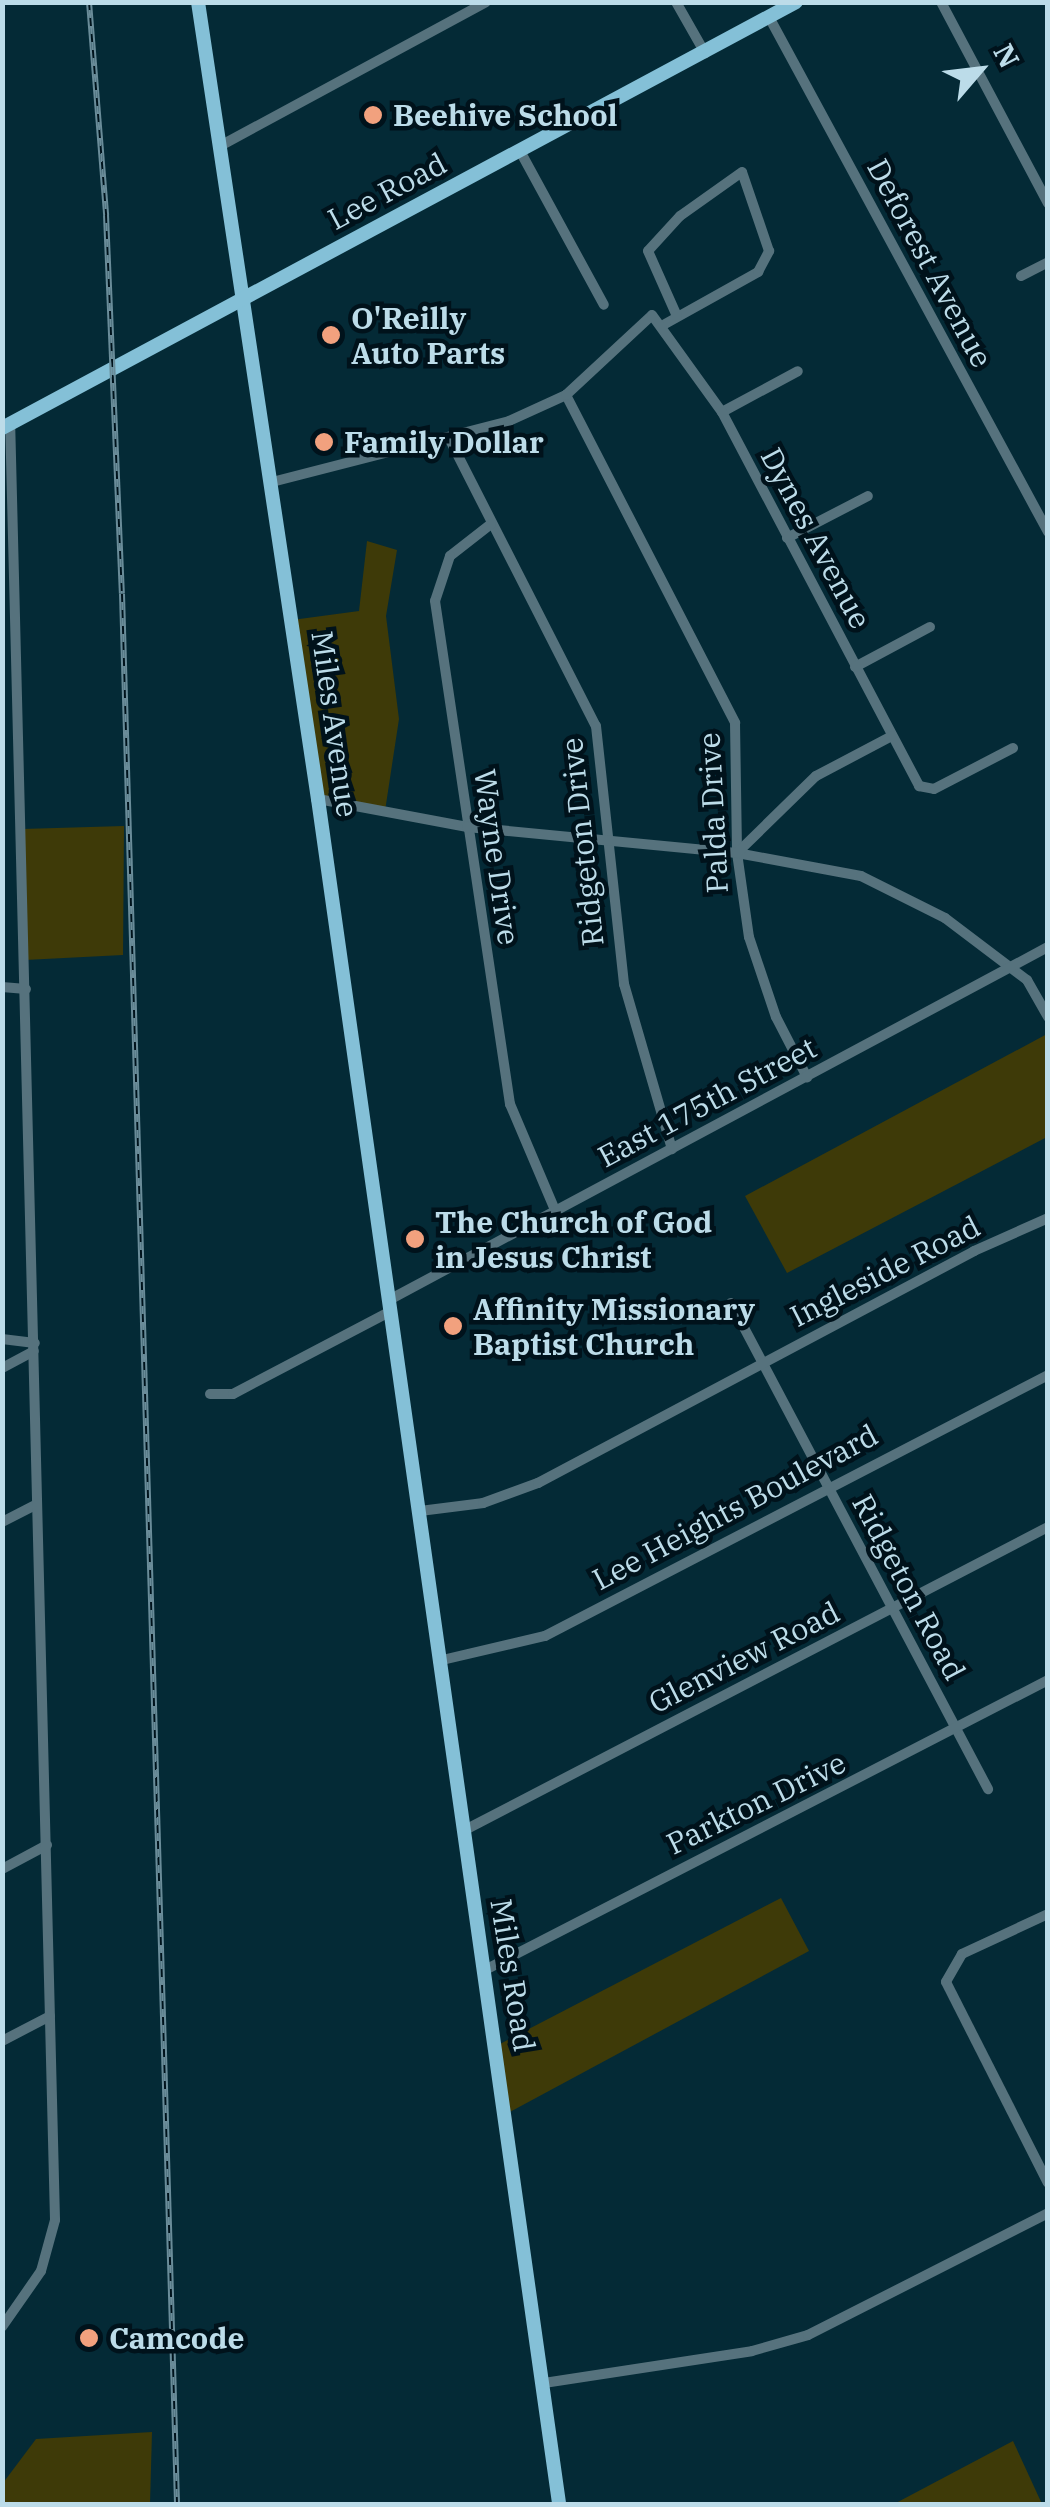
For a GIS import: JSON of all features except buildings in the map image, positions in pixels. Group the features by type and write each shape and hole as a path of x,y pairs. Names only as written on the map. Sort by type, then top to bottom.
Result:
{"main road":[{"name":"Miles Avenue","path":"198,2 272,482 412,1454"},
{"name":"Lee Road","path":"6,426 796,2"},
{"name":"Miles Road","path":"412,1454 559,2504"}],"street":[{"path":"220,146 486,2"},
{"path":"676,2 704,53"},
{"path":"941,2 1048,203"},
{"name":"Deforest Avenue","path":"769,17 1048,532"},
{"path":"520,151 604,305"},
{"path":"664,324 758,272 769,251 742,172 680,216 648,251 677,316"},
{"path":"1021,276 1048,262"},
{"name":"Dynes Avenue","path":"566,395 652,314 664,324 722,412 919,786 927,788 1014,748"},
{"path":"722,412 798,371"},
{"path":"272,482 449,438 566,395"},
{"name":"Palda Drive","path":"566,395 725,692 739,752 737,853 761,981 807,1077"},
{"path":"2,2327 41,2270 55,2220 26,989 6,426"},
{"name":"Ridgeton Drive","path":"449,438 596,726 624,984 672,1149"},
{"path":"787,538 868,496"},
{"name":"Wayne Drive","path":"490,524 450,556 434,601 510,1104 555,1210"},
{"path":"855,667 930,627"},
{"path":"737,853 816,776 892,736"},
{"path":"318,799 467,827 609,844 737,853 861,876 899,892 1027,980 1048,1017"},
{"name":"East 175th Street","path":"210,1394 232,1394 278,1370 555,1210 1048,947"},
{"path":"2,987 26,989"},
{"name":"Ingleside Road","path":"420,1512 483,1503 538,1483 762,1362 1048,1218"},
{"name":"Ridgeton Road","path":"731,1303 988,1789"},
{"path":"2,1339 34,1347"},
{"path":"2,1368 34,1347"},
{"name":"Lee Heights Boulevard","path":"438,1660 545,1636 827,1486 1048,1375"},
{"path":"2,1522 36,1504"},
{"name":"Glenview Road","path":"463,1831 1048,1527"},
{"name":"Parkton Drive","path":"485,1970 1048,1680"},
{"path":"2,1869 47,1846"},
{"path":"1048,1914 962,1954 946,1982 1048,2182"},
{"path":"2,2041 50,2016"},
{"path":"544,2383 752,2352 808,2335 1048,2213"}],"shaded area":[{"path":"367,541 397,550 386,616 399,719 385,811 318,799 292,620 359,611"},
{"path":"124,826 123,955 25,960 22,829"},
{"path":"1047,1034 1047,1137 787,1273 745,1196"},
{"path":"781,1898 809,1951 506,2114 496,2046"},
{"path":"152,2432 150,2504 3,2504 3,2483 36,2439"},
{"path":"1013,2441 1042,2504 894,2504"}],"railway":[{"path":"89,2 106,215 122,594 177,2504"}],"place":[{"name":"Beehive School","path":"373,115"},
{"name":"O'Reilly Auto Parts","path":"331,335"},
{"name":"Family Dollar","path":"324,442"},
{"name":"The Church of God in Jesus Christ","path":"415,1239"},
{"name":"Affinity Missionary Baptist Church","path":"453,1326"},
{"name":"Camcode","path":"89,2338"}]}
